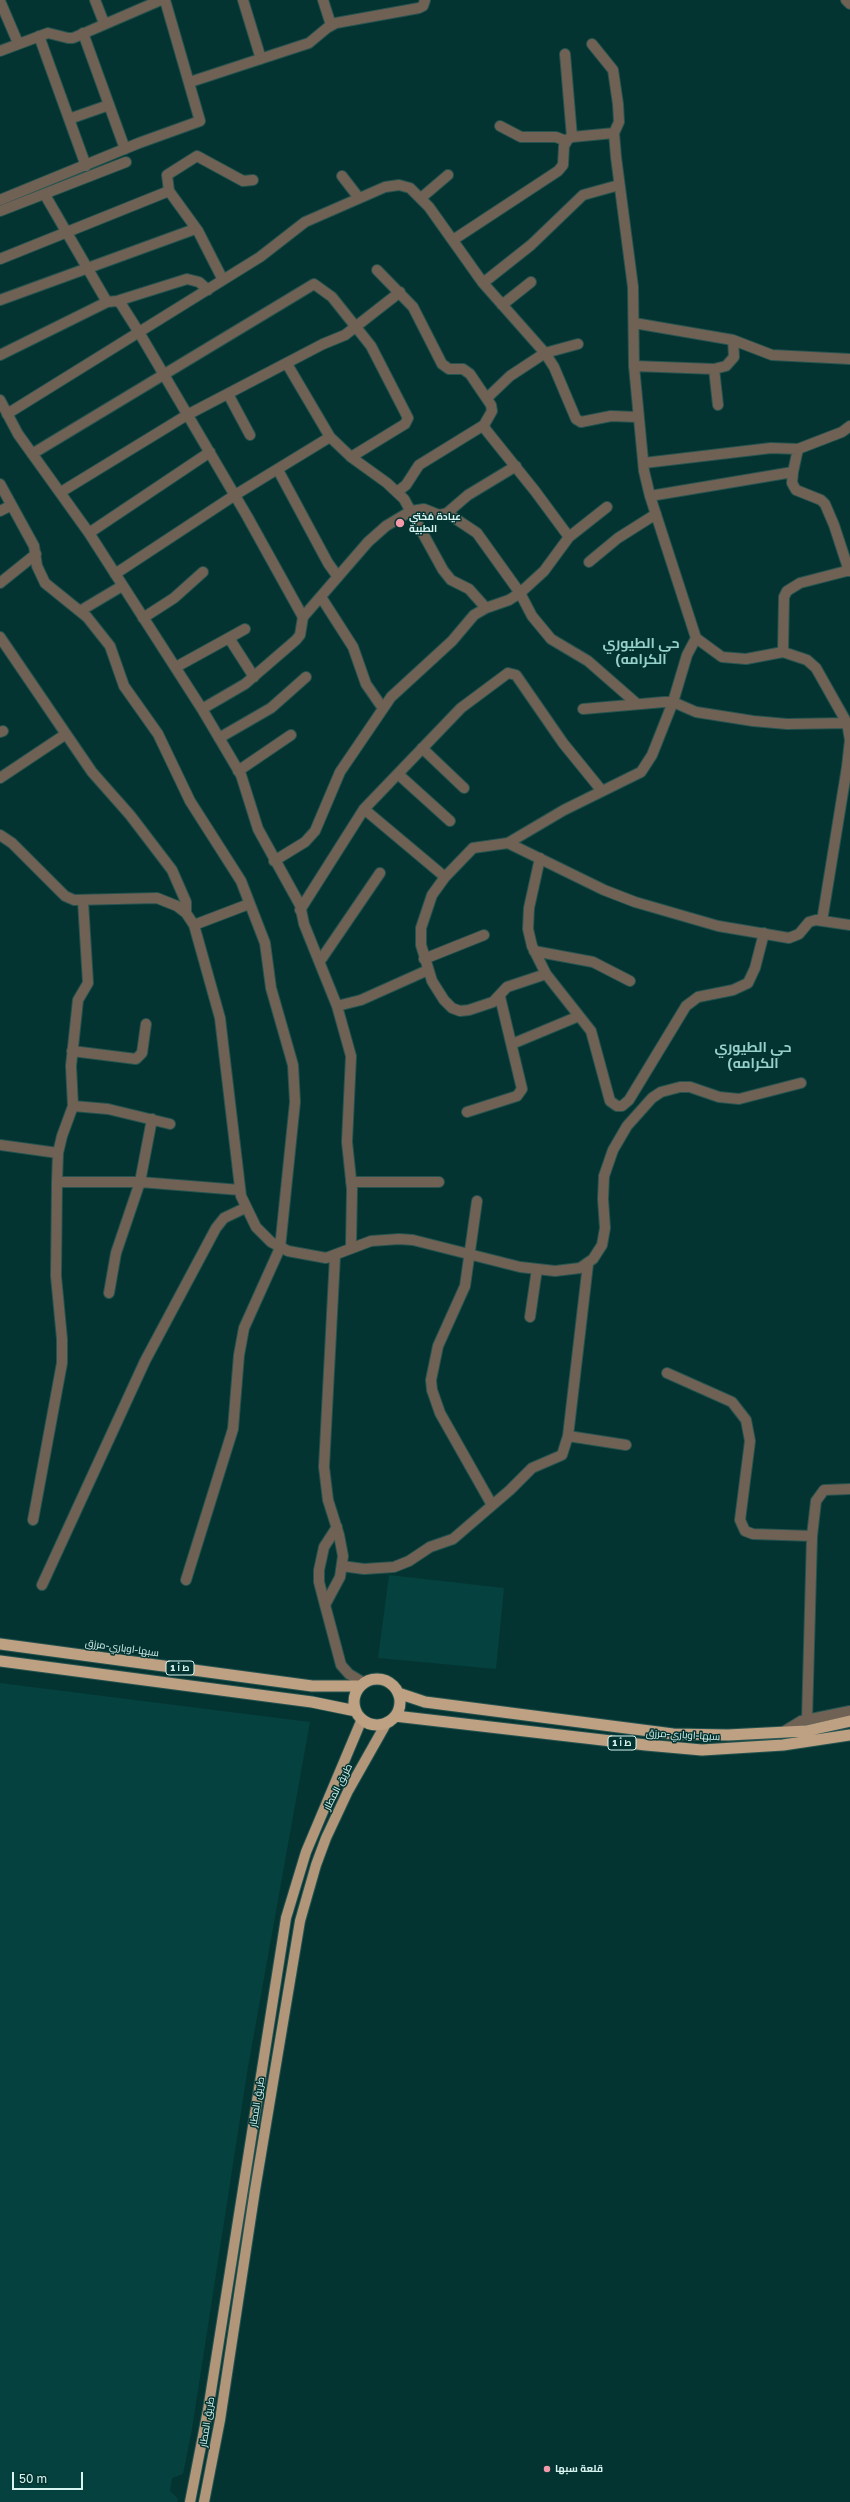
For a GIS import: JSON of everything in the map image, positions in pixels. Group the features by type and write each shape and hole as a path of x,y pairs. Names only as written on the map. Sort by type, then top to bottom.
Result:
{"highway":[{"name":"سبها-اوباري-مرزق","path":"0,1644 312,1686 362,1685"},
{"name":"ط أ 1","path":"0,1660 312,1702 359,1715"},
{"path":"380,1679 391,1684 398,1693 400,1705 391,1719 374,1724 359,1715 354,1700 362,1685 380,1679"},
{"name":"سبها-اوباري-مرزق","path":"398,1693 425,1702 646,1732 728,1736 814,1730 850,1721"},
{"name":"سبها-اوباري-مرزق","path":"391,1719 702,1750 783,1745 850,1735"}],"main road":[{"name":"طريق المطار","path":"190,2502 209,2403 286,1918 306,1852 359,1715"},
{"name":"طريق المطار","path":"204,2502 220,2420 255,2190 300,1921 311,1879 326,1838 348,1791 391,1719"}],"street":[{"path":"95,0 104,23"},
{"path":"0,51 18,43 53,33 70,38 83,34 104,23 161,0"},
{"path":"0,200 125,149 200,121 190,82 165,0"},
{"path":"243,0 261,59"},
{"path":"324,0 331,25"},
{"path":"190,82 309,43 331,25 419,8 426,0"},
{"path":"846,0 850,4"},
{"path":"0,1 18,43"},
{"path":"83,34 125,149"},
{"path":"39,36 86,166"},
{"path":"592,44 609,64 614,74 619,115 614,133 619,185 633,288 634,366 637,417 644,463 650,496 696,638 722,657 746,659 783,652 807,660 816,668 847,723 850,740 822,921"},
{"path":"453,240 558,170 563,165 569,139 565,54"},
{"path":"69,119 109,105"},
{"path":"500,126 521,136 569,139 614,133"},
{"path":"223,280 195,229 169,191 167,175 197,156 244,181 254,180"},
{"path":"0,211 45,195 126,162"},
{"path":"420,198 448,175"},
{"path":"342,176 359,198"},
{"path":"7,414 140,334 260,257 306,222 385,187 399,185 410,188 420,198 453,240 483,283 545,353 554,367 576,419 581,422 611,416 637,417"},
{"path":"483,283 531,245 584,195 619,185"},
{"path":"0,259 169,191"},
{"path":"45,195 87,269 112,302 140,334 235,495 303,617"},
{"path":"0,300 195,229"},
{"path":"377,270 413,307 442,364 450,369 467,371 487,398 492,411 484,425 419,465 406,485 397,492"},
{"path":"0,355 112,302 187,279 199,282 208,290"},
{"path":"502,305 531,282"},
{"path":"32,454 314,284 332,297 357,328 375,354 408,418 405,424 351,457"},
{"path":"61,492 187,415 357,328 400,292"},
{"path":"634,323 733,340 772,355 850,359"},
{"path":"634,366 714,369 726,366 734,357 733,340"},
{"path":"487,398 510,376 545,353 578,344"},
{"path":"287,364 330,437 351,457 397,492 411,511 443,570 451,580 469,589 486,608"},
{"path":"714,369 718,405"},
{"path":"228,394 250,435"},
{"path":"0,400 32,454 90,533 122,586 202,709 238,771 258,829 274,861 295,894 337,1006 349,1045 352,1067 347,1142 351,1182 352,1247"},
{"path":"484,425 486,430 516,466 569,537"},
{"path":"644,463 771,448 798,449 842,432 850,426"},
{"path":"115,574 235,495 330,437"},
{"path":"783,652 784,597 787,591 800,583 849,571 834,525 825,504 821,500 796,490 792,484 798,449"},
{"path":"90,533 210,452"},
{"path":"202,709 254,677 296,640 300,635 303,617 368,542 386,526 411,511 424,510 439,515 446,513 468,495 516,466"},
{"path":"278,470 328,563 338,577"},
{"path":"650,496 793,472"},
{"path":"0,484 10,506 30,537 36,554 37,566 45,583 95,626 110,646 124,686 158,734 190,801 240,881 264,943 271,988 290,1055 295,1084 280,1248 244,1328 239,1355 233,1429 186,1580"},
{"path":"0,511 10,506"},
{"path":"274,861 305,842 315,831 340,772 382,708 452,641 474,615 486,608 509,600 520,593 544,571 569,537 607,507"},
{"path":"446,513 477,533 520,593 532,616 551,639 588,661 636,703"},
{"path":"589,562 623,534 656,514"},
{"path":"0,583 36,554"},
{"path":"143,618 174,598 204,572"},
{"path":"80,612 122,586"},
{"path":"321,597 353,648 366,684 382,708"},
{"path":"176,667 245,629"},
{"path":"0,637 3,649 66,734 92,772 130,815 172,870 186,902 186,913"},
{"path":"229,638 254,677"},
{"path":"546,974 507,987 500,997 493,1002 469,1010 452,1008 438,993 428,970 420,945 425,913 432,894 445,877 473,848 508,843 564,810 632,778 648,765 673,702 687,655 696,638"},
{"path":"300,910 364,809 422,748 472,699 500,678 512,673 516,675 574,757 602,791"},
{"path":"219,738 275,705 306,677"},
{"path":"583,709 636,703 673,702 696,712 754,721 787,724 847,723"},
{"path":"0,778 66,734"},
{"path":"238,771 291,735"},
{"path":"422,748 464,788"},
{"path":"398,774 450,821"},
{"path":"364,809 445,877"},
{"path":"0,835 12,843 65,896 74,900 83,901 157,898 177,906 186,913 194,925 214,993 224,1042 240,1190 245,1208 256,1227 280,1248 313,1257 335,1256 352,1247 370,1241 399,1239 412,1240 503,1264 538,1269 564,1270 588,1264"},
{"path":"508,843 635,902 718,926 784,938 794,937 809,922 822,921 849,926"},
{"path":"540,858 529,908 528,929 534,951 546,974 586,1023 595,1041 610,1101 617,1106 622,1106 629,1100 686,1006 698,997 733,990 748,983 755,968 764,934"},
{"path":"320,961 380,873"},
{"path":"33,1520 62,1363 62,1339 56,1276 58,1153 73,1106 72,1052 78,1000 88,983 83,901"},
{"path":"194,925 250,904"},
{"path":"424,959 484,935"},
{"path":"534,951 593,962 630,981"},
{"path":"337,1006 362,1000 428,970"},
{"path":"467,1112 517,1096 520,1093 522,1084 500,997"},
{"path":"512,1044 579,1016"},
{"path":"72,1052 136,1059 142,1053 146,1024"},
{"path":"342,1566 372,1569 404,1563 430,1547 453,1539 492,1506 532,1468 562,1455 568,1436 588,1264 598,1252 604,1237 604,1176 613,1150 627,1126 652,1098 661,1092 680,1087 690,1087 719,1097 739,1098 801,1083"},
{"path":"73,1106 108,1109 170,1124"},
{"path":"109,1293 116,1253 140,1182 152,1119"},
{"path":"0,1144 58,1153"},
{"path":"57,1182 140,1182 240,1190"},
{"path":"351,1182 439,1182"},
{"path":"477,1201 470,1255 462,1296 437,1352 431,1380 432,1390 440,1413 492,1506"},
{"path":"42,1585 145,1361 212,1236 224,1218 245,1208"},
{"path":"325,1605 336,1587 342,1566 342,1546 328,1500 324,1467 335,1256"},
{"path":"530,1317 538,1269"},
{"path":"667,1373 732,1402 746,1420 750,1441 740,1520 745,1530 753,1534 812,1536"},
{"path":"568,1436 626,1445"},
{"path":"807,1720 812,1536 816,1501 819,1495 827,1489 850,1489"},
{"path":"337,1527 324,1547 319,1570 320,1588 338,1660 344,1670 362,1685"},
{"path":"783,1732 796,1723 850,1711"}],"shaded area":[{"path":"389,1575 504,1588 496,1669 378,1658"},
{"path":"0,1683 310,1722 248,2067 192,2429 183,2474 172,2478 170,2491 178,2499 177,2502 0,2502"}],"place":[{"name":"عيادة مُختي الطبية","path":"400,523"},
{"name":"قلعة سبها","path":"547,2469"}],"district":[{"name":"حي الطيوري (الكرامه","path":"641,652"},
{"name":"حي الطيوري (الكرامه","path":"753,1056"}]}
